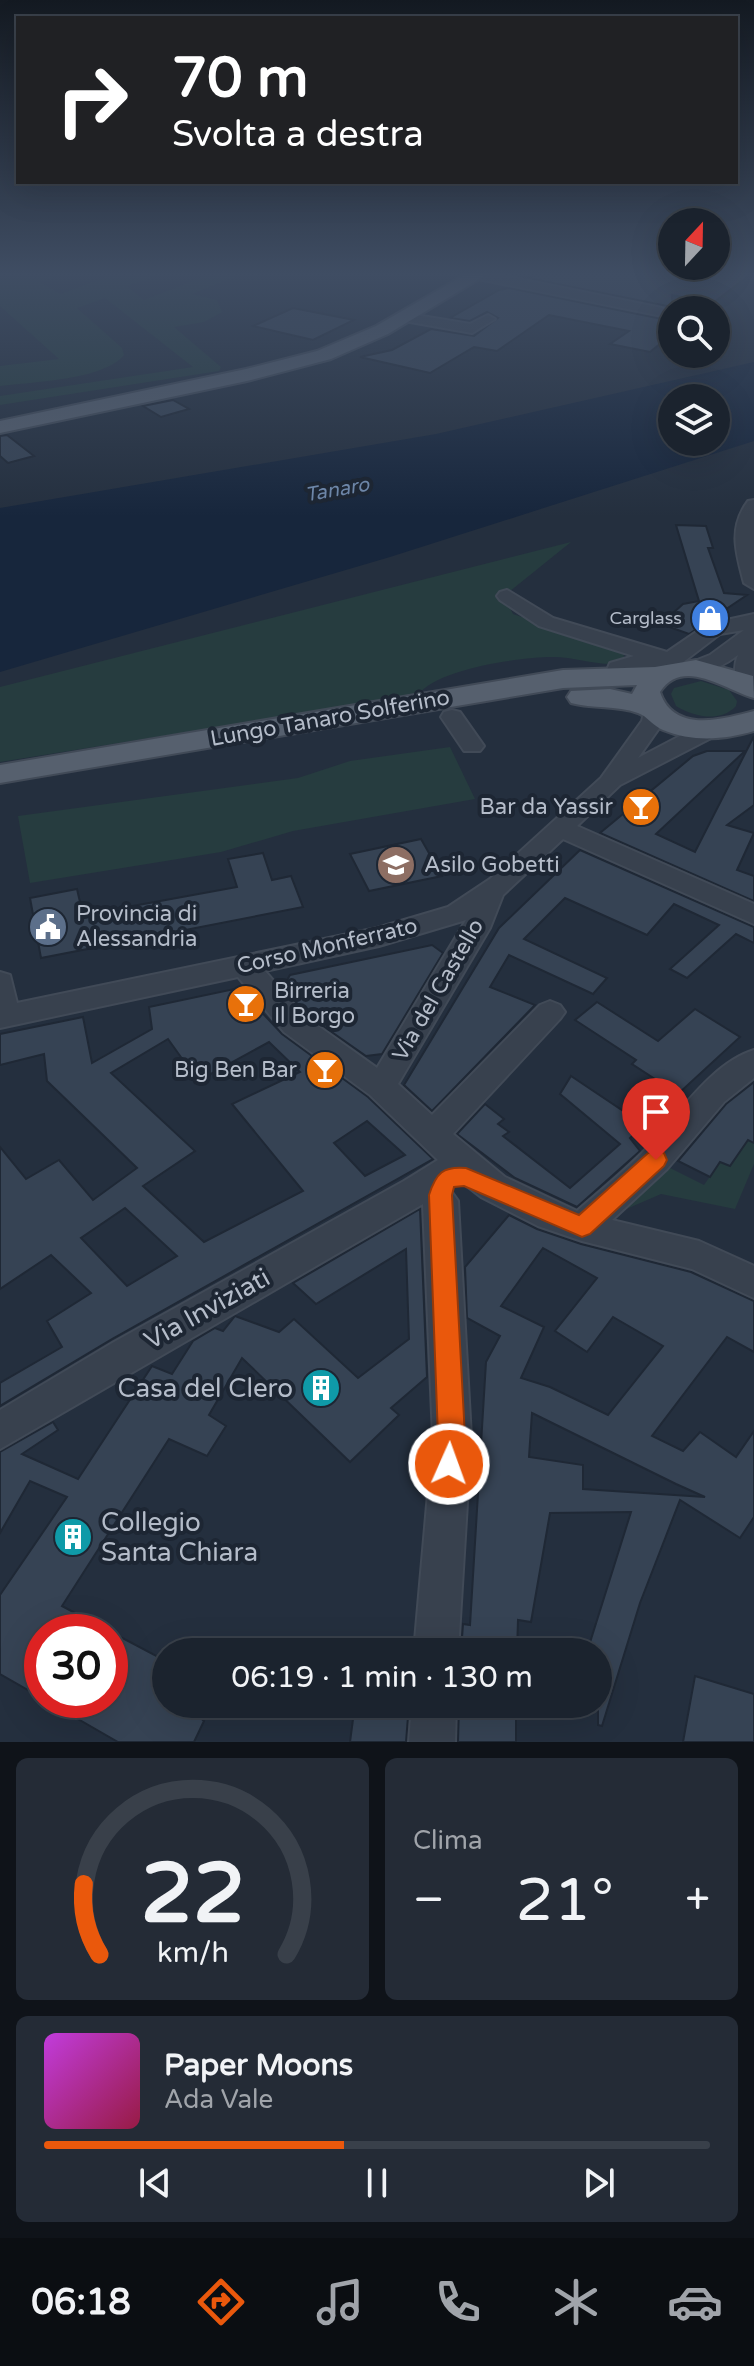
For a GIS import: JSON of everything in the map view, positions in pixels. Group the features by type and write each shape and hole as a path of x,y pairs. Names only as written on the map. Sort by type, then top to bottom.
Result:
{"main road":[{"path":"0,427 287,365 320,354"},
{"path":"652,708 647,689 664,667"},
{"name":"Lungo Tanaro Solferino","path":"0,774 548,682 615,677 664,667 695,669"},
{"path":"695,669 723,673 752,667"},
{"name":"Lungo Tanaro Solferino","path":"0,796 452,717 588,697 652,708 679,725 707,731"},
{"path":"707,731 749,726"}],"street":[{"path":"754,505 742,527 754,583"},
{"path":"507,596 546,622 664,667 715,628 732,627 754,620"},
{"path":"695,669 718,660 754,632"},
{"name":"Corso Monferrato","path":"2,1017 410,929 458,913 492,891 609,783 653,721 652,708"},
{"path":"452,717 472,746"},
{"name":"Corso Monferrato","path":"609,783 707,731"},
{"path":"562,829 754,915"},
{"name":"Via del Castello","path":"381,1087 476,928 492,891"},
{"path":"244,965 294,1024 381,1087 475,1175 499,1191"},
{"path":"0,982 2,1017"},
{"path":"442,1142 550,1012"},
{"path":"582,1227 656,1160 713,1094 754,1061"},
{"path":"437,1638 452,1437 433,1199 454,1159 442,1142"},
{"path":"433,1199 454,1176 481,1182 582,1227 699,1256 754,1283"},
{"name":"Via Inviziati","path":"0,1431 127,1354 433,1199"},
{"path":"432,1742 433,1718"}],"green space":[{"path":"54,354 124,355 101,370 84,375 0,386 0,366 59,359"},
{"path":"177,354 206,354 221,367 219,371 0,405 0,396 193,367"},
{"path":"571,542 504,596 513,614 623,651 625,663 605,664 552,657 500,662 442,678 418,695 0,762 0,687"},
{"path":"701,681 729,690 737,701 736,706 722,715 707,716 676,706 671,694 674,688"},
{"path":"450,747 475,799 293,831 221,852 30,883 18,816 298,778 350,761"},
{"path":"748,1140 754,1143 754,1164 735,1209 661,1194 601,1220 664,1165 704,1185 720,1162 730,1166"}],"water":[{"name":"Tanaro","path":"754,362 754,441 730,449 730,384 658,384 658,456 707,456 390,557 0,672 0,508 436,434"}],"building":[{"path":"462,354 430,373 360,357"},
{"path":"173,400 189,409 161,417 143,406"},
{"path":"7,435 34,456 8,463 0,456 0,436"},
{"path":"676,525 706,526 713,548 708,548 724,593 747,595 689,634 661,624 683,604 699,601"},
{"path":"754,736 754,805 727,825 754,833 737,870 754,876 754,901 600,833 693,756 707,751 745,751 656,834 695,852"},
{"name":"Asilo Gobetti","path":"421,839 442,876 369,891 350,854"},
{"path":"580,850 754,927 754,943 736,934 687,978 670,969 719,925 674,904 647,935 565,898 524,939 607,978 593,994 509,955 490,987 535,1005 432,1111 404,1085 499,928"},
{"path":"263,853 272,880 291,876 303,907 41,958 30,898 77,889 83,915 237,887 228,859"},
{"path":"432,945 443,953 382,1054 366,1056 306,1014 283,987 290,975"},
{"path":"239,988 282,1034 368,1097 433,1159 112,1339 0,1406 0,1383 62,1347 47,1321 91,1293 51,1255 0,1289 0,1147 26,1179 59,1160 93,1200 137,1168 47,1081 44,1054 0,1065 0,1034 83,1017 92,1063 152,1029 149,1007","holes":["168,1039 198,1081 269,1042 300,1072 232,1104 303,1191 204,1242 143,1186 195,1151 111,1073","367,1121 405,1155 365,1176 334,1143","125,1208 177,1256 127,1286 81,1238"]},
{"path":"597,1002 658,1041 695,1009 740,1037 678,1094 632,1064 636,1060 575,1020"},
{"path":"571,1076 644,1125 630,1138 640,1151 577,1207 515,1178 457,1134 485,1104 504,1119 498,1124 509,1132 503,1136 570,1188 620,1144 560,1094"},
{"path":"754,1082 754,1143 748,1140 730,1166 720,1162 710,1177 678,1161 726,1104"},
{"path":"420,1209 427,1377 391,1408 399,1415 350,1462 242,1358 209,1415 226,1426 207,1456 169,1439 62,1606 77,1614 24,1614 24,1688 0,1674 0,1595 67,1497 30,1481 0,1533 0,1452 53,1422 58,1430 22,1454 78,1479 152,1366 172,1374 193,1341 215,1328 223,1331 235,1316 279,1332 294,1319 358,1378 409,1339 406,1249 316,1304 293,1283"},
{"path":"509,1215 537,1229 581,1244 691,1272 754,1301 754,1352 727,1337 652,1436 683,1451 700,1432 736,1457 754,1431 754,1517 740,1538 680,1500 640,1603 612,1694 612,1638 591,1638 631,1512 550,1513 531,1622 518,1620 517,1638 462,1638 463,1624 470,1625 486,1362 500,1336 467,1318 465,1267","holes":["543,1248 597,1278 555,1331 587,1352 613,1317 663,1346 608,1415 550,1387 521,1378 544,1327 501,1306","532,1413 705,1497 583,1489 583,1465 529,1457"]},
{"path":"128,1641 152,1654 152,1718 201,1718 204,1721 194,1742 118,1742 76,1718 128,1718"},
{"path":"695,1676 754,1694 754,1742 683,1742"},
{"path":"353,1718 408,1718 406,1742 350,1742"},
{"path":"459,1718 516,1718 516,1742 458,1742"}],"place":[{"name":"Carglass","path":"710,618"},
{"name":"Bar da Yassir","path":"641,807"},
{"name":"Asilo Gobetti","path":"396,865"},
{"name":"Provincia di Alessandria","path":"48,927"},
{"name":"Birreria Il Borgo","path":"246,1004"},
{"name":"Big Ben Bar","path":"325,1070"},
{"name":"Casa del Clero","path":"321,1388"},
{"name":"Collegio Santa Chiara","path":"73,1537"}],"route":[{"path":"449,1464 452,1437 440,1195 444,1182 451,1176 466,1177 550,1216 582,1227 656,1160"}]}
